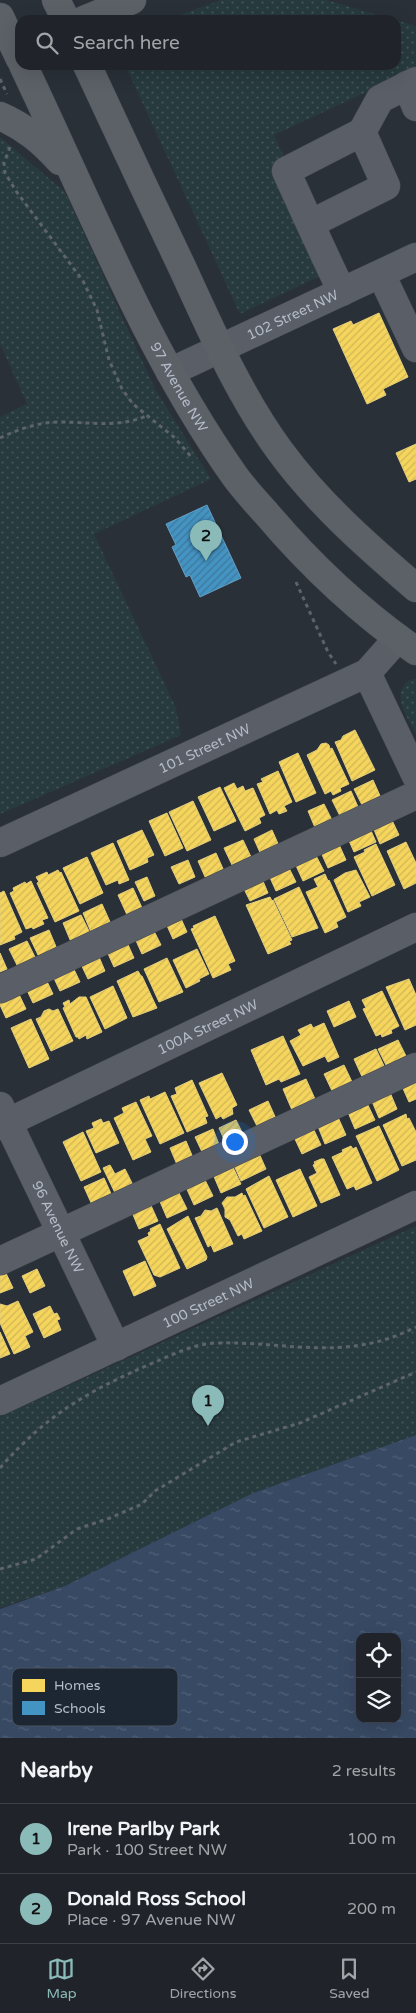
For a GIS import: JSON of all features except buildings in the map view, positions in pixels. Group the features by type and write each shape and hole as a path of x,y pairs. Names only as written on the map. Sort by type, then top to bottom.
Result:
{"main road":[{"path":"56,0 64,15"},
{"path":"96,15 132,0"},
{"name":"97 Avenue NW","path":"0,17 15,54"},
{"name":"97 Avenue NW","path":"23,70 170,372 183,396 235,477 285,535 342,593 407,645"},
{"path":"89,70 220,350 281,451 333,513 375,553 416,588"},
{"path":"4,106 26,129 39,139 75,178"}],"street":[{"path":"342,292 286,171 362,132 380,100 413,91"},
{"path":"310,224 386,186 362,132"},
{"name":"102 Street NW","path":"170,372 416,257"},
{"path":"381,274 416,348"},
{"name":"101 Street NW","path":"0,843 367,673 407,645"},
{"path":"367,673 416,776"},
{"path":"0,989 416,795"},
{"name":"100A Street NW","path":"3,1118 416,927"},
{"path":"0,1261 416,1067"},
{"name":"96 Avenue NW","path":"3,1118 61,1232 116,1347"},
{"name":"100 Street NW","path":"0,1400 416,1205"}],"path":[{"path":"0,79 4,106"},
{"path":"0,438 26,427 42,424 58,422 129,422 146,416"},
{"path":"0,1468 19,1446 60,1412 105,1385 188,1348 213,1343 243,1343 317,1349 354,1347 389,1339 416,1327"},
{"path":"0,1569 36,1559 77,1529 110,1518 142,1504 154,1491 236,1442 300,1422 416,1372"}],"green space":[{"path":"221,0 326,0 378,15 180,15"},
{"path":"401,22 416,26 416,69 274,135 296,183 320,276 240,314 127,70 401,70"},
{"path":"0,137 65,192 155,389 211,479 94,534 176,708 181,735 0,814 0,417 27,404 0,344"},
{"path":"411,679 416,679 416,734 402,705 401,698 401,691"},
{"path":"416,1226 416,1435 253,1493 65,1586 0,1608 0,1417"}],"water":[{"path":"416,1435 416,1738 0,1738 0,1609 65,1586 253,1493"}],"place":[{"name":"Donald Ross School","path":"206,561"},
{"name":"Irene Parlby Park","path":"208,1426"}]}
